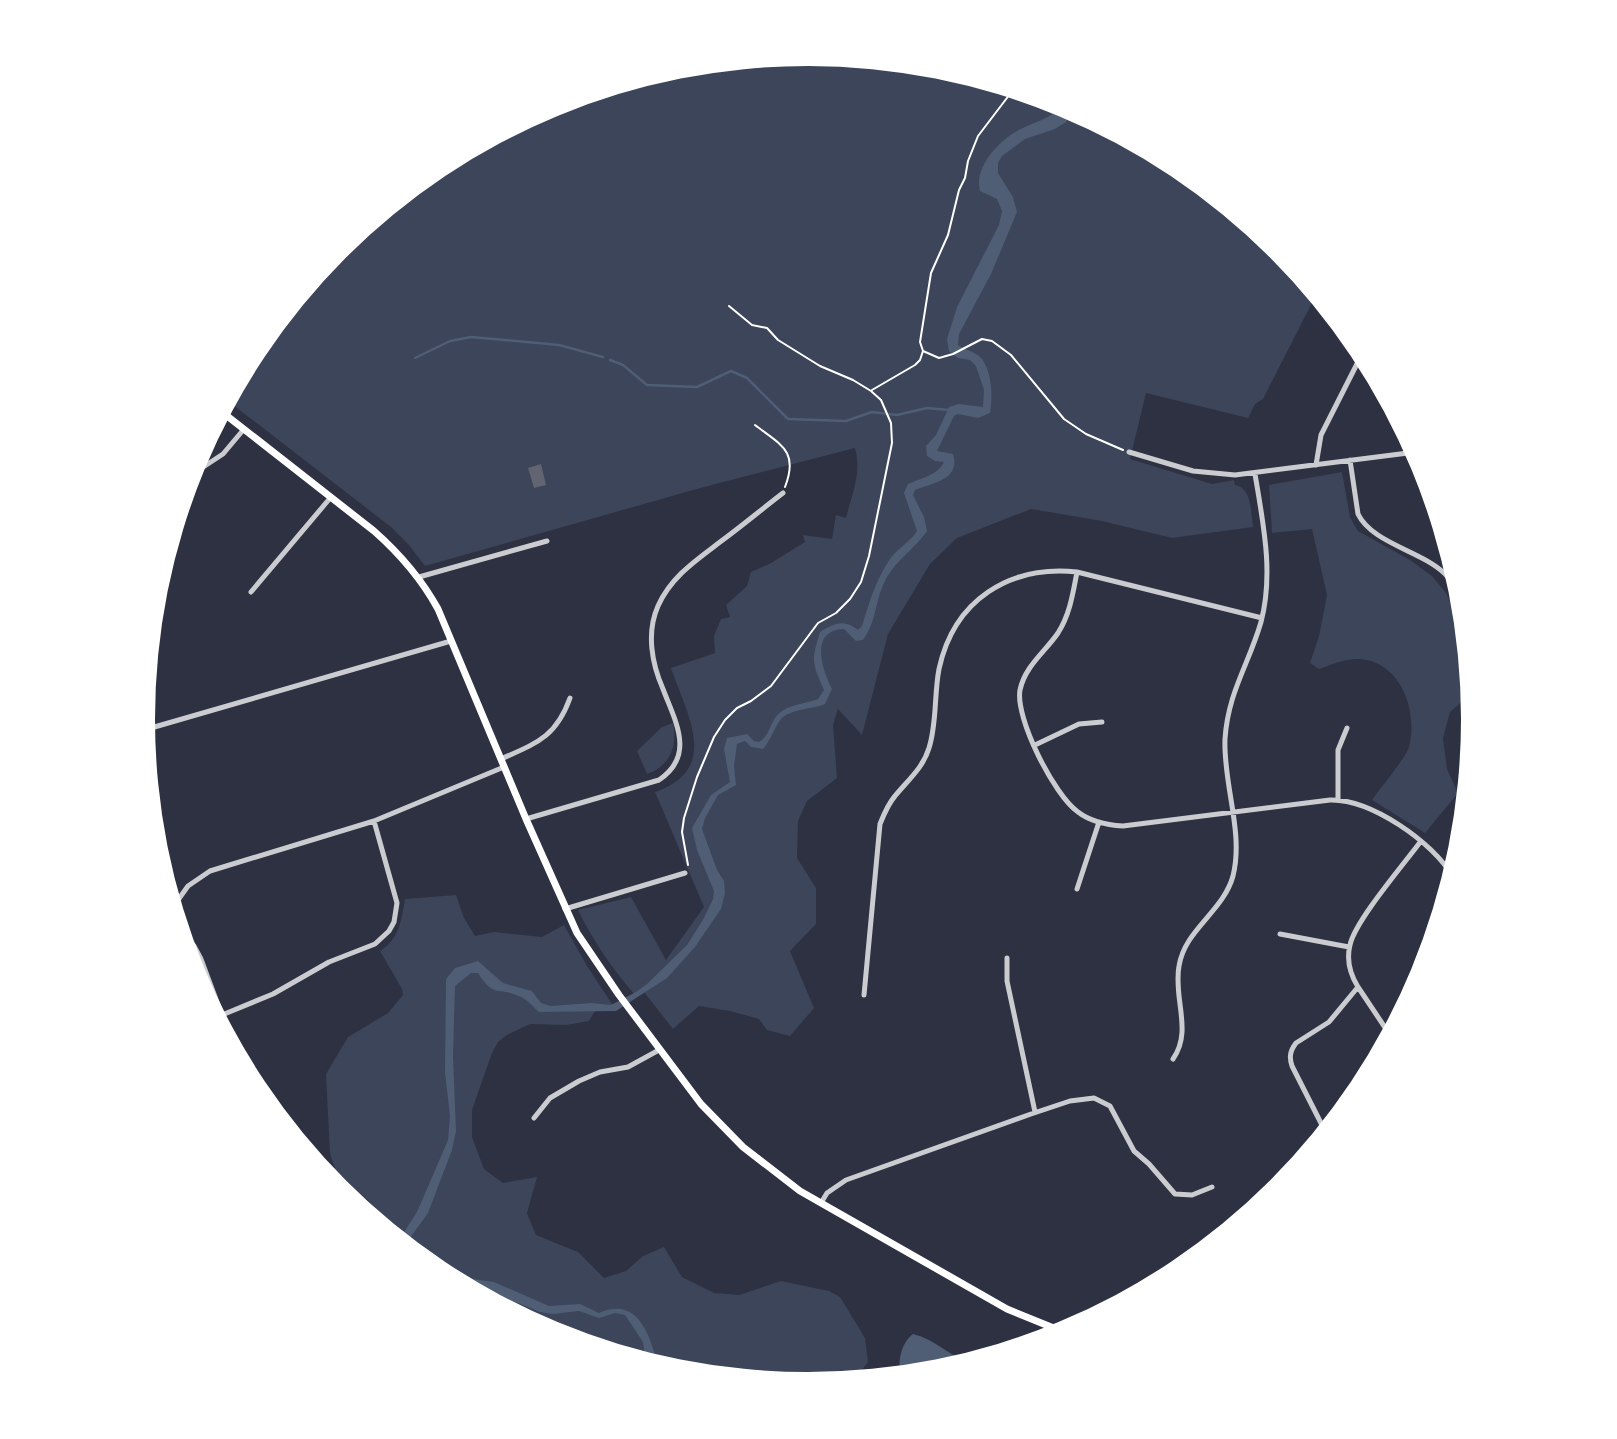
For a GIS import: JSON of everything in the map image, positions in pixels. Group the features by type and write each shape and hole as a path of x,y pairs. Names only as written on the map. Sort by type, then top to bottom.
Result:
{"main road":[{"path":"230,418 393,548 419,577 438,609 577,933 659,1050 722,1128 783,1180 1007,1309 1049,1326"}],"street":[{"path":"1317,465 1321,435 1356,365"},
{"path":"208,464 223,454 244,429"},
{"path":"1129,452 1193,471 1235,475 1404,452"},
{"path":"1350,460 1361,520 1445,574"},
{"path":"1174,1059 1183,1037 1178,991 1179,966 1186,944 1215,911 1229,887 1236,859 1226,759 1227,722 1235,685 1262,618 1268,565 1255,474"},
{"path":"526,819 659,780 668,774 681,750 680,732 654,662 651,639 656,610 665,592 679,574 783,493"},
{"path":"251,592 331,497"},
{"path":"419,577 547,541"},
{"path":"864,995 880,825 892,800 917,772 928,750 939,672 948,642 965,614 979,599 997,585 1026,573 1043,570 1077,572 1262,618"},
{"path":"1077,572 1066,616 1049,645 1029,669 1020,688 1020,710 1059,792 1067,802 1086,817 1123,826 1338,800 1365,806 1421,841 1439,856 1445,865"},
{"path":"155,727 451,641"},
{"path":"501,759 551,733 570,698"},
{"path":"1035,745 1079,724 1102,722"},
{"path":"1338,800 1338,750 1347,728"},
{"path":"180,897 188,886 210,871 374,821 504,767"},
{"path":"226,1013 273,994 329,962 375,944 389,931 394,922 397,903 374,821"},
{"path":"1077,889 1099,822"},
{"path":"1384,1026 1358,987 1349,968 1349,947 1357,928 1421,841"},
{"path":"565,909 685,873"},
{"path":"1280,934 1349,947"},
{"path":"1007,958 1007,981 1035,1112"},
{"path":"1321,1124 1290,1055 1296,1043 1336,1016 1358,987"},
{"path":"534,1118 550,1098 579,1081 600,1072 628,1066 659,1050"},
{"path":"821,1203 827,1193 846,1180 1035,1112 1087,1098 1101,1100 1111,1106 1134,1151 1175,1194 1192,1195 1212,1187"}],"path":[{"path":"871,391 920,360 923,351 920,342 932,273 948,235 968,161 978,136 1007,98"},
{"path":"685,873 689,864 682,832 684,818 714,737 737,708 751,702 771,686 818,623 836,614 850,600 861,582 874,536 892,443 891,423 885,408 871,391 820,366 778,340 767,328 752,325 729,306"},
{"path":"923,351 939,358 982,340 992,341 1011,355 1064,419 1105,443 1129,452"},
{"path":"755,425 778,442 789,455 791,473 783,493"}],"shaded area":[{"path":"808,66 894,72 936,79 1018,101 1058,116 1135,154 1206,201 1270,258 1312,304 1263,399 1255,404 1248,418 1146,393 1130,459 1212,484 1234,480 1235,485 1241,487 1248,496 1253,527 1172,538 1102,521 1031,509 957,538 930,564 888,634 862,735 838,709 833,725 837,778 807,801 798,821 797,858 816,888 816,924 790,951 814,1008 790,1036 767,1030 759,1019 699,1006 673,1029 644,992 634,994 626,984 578,910 631,897 666,960 704,907 655,792 676,782 688,769 693,755 694,738 690,721 671,668 715,653 714,636 721,619 730,617 726,605 747,586 751,572 805,542 803,535 832,539 836,515 846,518 853,492 857,475 855,448 704,487 425,566 391,527 236,407 243,393 290,322 318,289 347,258 411,201 482,154 520,134 559,116 639,89 723,72"},
{"path":"1053,114 1067,120 1055,129 1025,139 1002,156 998,163 998,173 1013,197 1017,212 991,274 959,334 958,345 979,356 987,367 991,391 990,413 978,418 958,414 954,416 937,451 953,454 953,469 944,479 915,490 913,495 924,517 927,531 888,575 863,640 856,641 844,629 833,631 822,643 822,662 832,689 825,704 785,716 763,749 751,747 745,741 737,744 734,766 736,785 718,795 702,829 717,870 724,881 725,893 721,909 695,947 667,978 616,1011 539,1012 521,997 488,986 478,973 471,973 455,986 453,1057 456,1131 452,1150 428,1213 410,1237 404,1232 417,1212 448,1140 450,1116 445,1073 446,979 455,968 478,961 503,983 532,991 541,1003 551,1006 592,1003 611,1005 647,984 687,945 704,918 714,891 697,850 692,828 711,795 730,782 724,749 727,738 747,734 759,742 783,710 818,699 824,690 814,662 820,632 839,624 848,624 858,630 862,626 873,591 885,567 917,531 904,493 908,484 933,474 944,462 927,456 926,446 936,435 949,407 959,404 983,407 984,390 976,366 970,360 958,358 949,351 947,339 957,307 999,225 1002,211 997,199 980,191 981,171 999,144 1016,131"},
{"path":"1342,472 1350,517 1358,531 1410,560 1432,576 1451,604 1461,702 1450,712 1443,738 1447,769 1457,794 1425,833 1372,800 1409,747 1411,722 1406,696 1392,675 1371,661 1344,660 1319,669 1310,663 1319,636 1327,595 1312,529 1272,533 1269,485"},
{"path":"673,723 673,747 667,760 647,774 637,751 662,727"},
{"path":"456,895 464,918 475,936 494,932 542,937 564,925 614,1007 594,1008 589,1021 566,1025 530,1024 507,1035 498,1042 492,1053 472,1110 472,1137 484,1169 503,1183 537,1177 527,1213 536,1235 578,1252 604,1278 626,1271 643,1256 664,1247 682,1277 714,1293 739,1295 781,1281 829,1291 840,1297 865,1338 868,1362 862,1370 808,1372 723,1367 681,1360 599,1338 559,1323 482,1285 411,1238 347,1181 335,1168 330,1154 326,1074 348,1037 388,1013 403,995 380,951 396,935 405,899"},
{"path":"473,1279 494,1282 549,1306 580,1304 599,1313 612,1309 624,1310 633,1314 640,1322 654,1354 644,1351 643,1342 625,1315 615,1313 599,1318 579,1311 553,1314 518,1303"},
{"path":"913,1334 954,1356 900,1366 906,1341"}],"building":[{"path":"541,464 546,485 534,488 528,468"}],"waterway":[{"path":"415,358 450,341 471,337 559,345 603,357"},
{"path":"610,360 623,365 647,385 697,387 731,371 747,378 788,419 846,421 872,412 897,415 927,408 948,410"}]}
